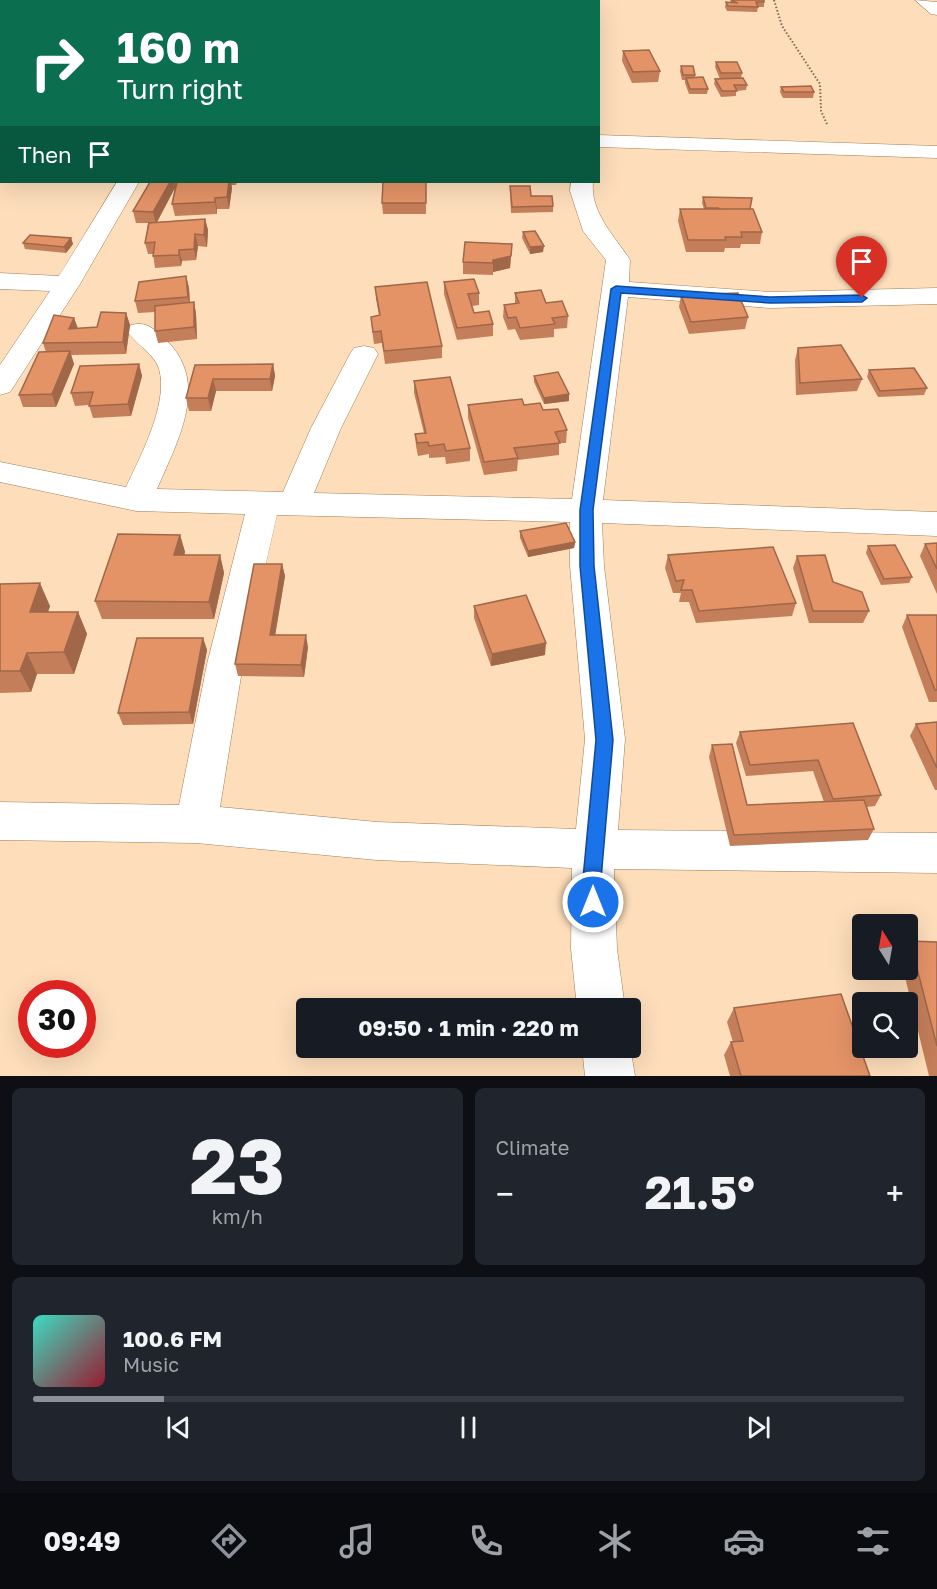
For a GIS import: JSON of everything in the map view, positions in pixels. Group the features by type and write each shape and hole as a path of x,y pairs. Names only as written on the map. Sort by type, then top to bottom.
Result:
{"street":[{"path":"923,0 937,10"},
{"path":"600,141 937,152"},
{"path":"0,386 67,284 127,183"},
{"path":"582,183 581,191 596,231 618,260 586,510 587,566 604,740 592,890 594,949 600,998"},
{"path":"0,281 67,284"},
{"path":"616,289 770,300 937,296"},
{"path":"136,500 172,416 174,392 171,363 140,331"},
{"path":"196,824 225,664 278,505 326,428 364,354"},
{"path":"0,472 136,500 278,505 586,510 937,524"},
{"path":"0,821 196,824 377,841 597,849 937,853"},
{"path":"608,1058 610,1076"}],"path":[{"path":"774,0 782,26 820,84 821,111 838,149"}],"building":[{"path":"732,0 764,0 764,2 756,2 758,7 728,6 726,2 738,3"},
{"path":"649,50 660,71 633,72 623,51"},
{"path":"716,62 737,62 742,73 721,73"},
{"path":"681,66 693,66 695,75 683,75"},
{"path":"703,77 708,89 690,89 686,78"},
{"path":"743,78 747,85 734,85 737,91 722,91 715,79"},
{"path":"811,86 814,92 784,92 781,87"},
{"path":"149,183 169,183 153,212 133,211"},
{"path":"177,183 229,183 227,197 215,198 215,202 172,204"},
{"path":"383,183 426,183 426,203 382,203"},
{"path":"510,186 530,186 531,196 552,196 553,206 512,207"},
{"path":"703,197 752,198 750,209 720,209 706,208"},
{"path":"680,209 753,209 762,232 741,232 742,237 725,237 726,240 688,240"},
{"path":"205,219 204,235 195,234 194,249 179,250 179,255 153,256 155,242 145,243 149,223"},
{"path":"535,231 544,246 530,247 523,232"},
{"path":"30,235 71,238 64,247 23,243"},
{"path":"465,242 512,244 511,256 493,260 493,263 463,262"},
{"path":"186,276 188,297 135,301 139,282"},
{"path":"474,279 479,293 468,294 474,313 489,311 493,324 457,328 444,282"},
{"path":"427,282 442,346 384,351 381,331 373,332 371,317 380,315 375,287"},
{"path":"541,290 546,303 562,301 568,316 552,318 555,324 520,328 516,317 508,318 504,305 519,303 515,293"},
{"path":"738,293 748,317 691,322 681,295"},
{"path":"194,302 194,327 155,331 155,306"},
{"path":"101,312 126,313 123,342 43,343 54,315 74,318 69,329 97,327"},
{"path":"841,345 862,379 800,383 798,348"},
{"path":"70,351 52,394 19,395 39,352"},
{"path":"139,364 128,404 89,406 93,392 71,393 80,366"},
{"path":"273,364 270,379 213,379 208,398 186,398 195,365"},
{"path":"914,368 927,388 880,391 869,370"},
{"path":"558,372 569,394 544,398 534,376"},
{"path":"450,377 470,448 446,451 444,444 429,446 428,442 417,443 415,434 426,433 414,381"},
{"path":"522,399 524,405 540,403 543,410 558,409 567,430 555,432 560,443 514,448 518,458 484,462 468,405"},
{"path":"566,523 575,542 528,551 520,531"},
{"path":"118,534 180,535 174,555 220,555 209,602 95,601"},
{"path":"937,543 937,569 925,544"},
{"path":"895,545 912,577 884,579 868,546"},
{"path":"773,547 796,603 699,611 692,590 681,590 684,580 676,581 668,555"},
{"path":"825,555 833,582 862,592 869,611 813,611 797,556"},
{"path":"254,564 282,564 270,635 306,635 301,665 235,664"},
{"path":"40,583 30,612 78,612 64,652 27,653 20,671 0,671 0,584"},
{"path":"526,595 546,643 492,654 474,606"},
{"path":"907,615 937,615 937,690 935,690"},
{"path":"137,638 203,638 189,712 118,713"},
{"path":"937,722 937,768 916,724"},
{"path":"853,723 881,795 833,799 818,760 750,765 740,732"},
{"path":"732,744 747,805 864,800 874,829 734,835 712,745"},
{"path":"918,941 937,942 937,1046 918,972"},
{"path":"841,994 852,1025 852,1058 864,1058 870,1076 741,1076 731,1042 743,1041 734,1008"}],"route":[{"path":"593,902 592,879 597,849 604,740 587,566 586,510 616,289 770,300 862,298"}]}
